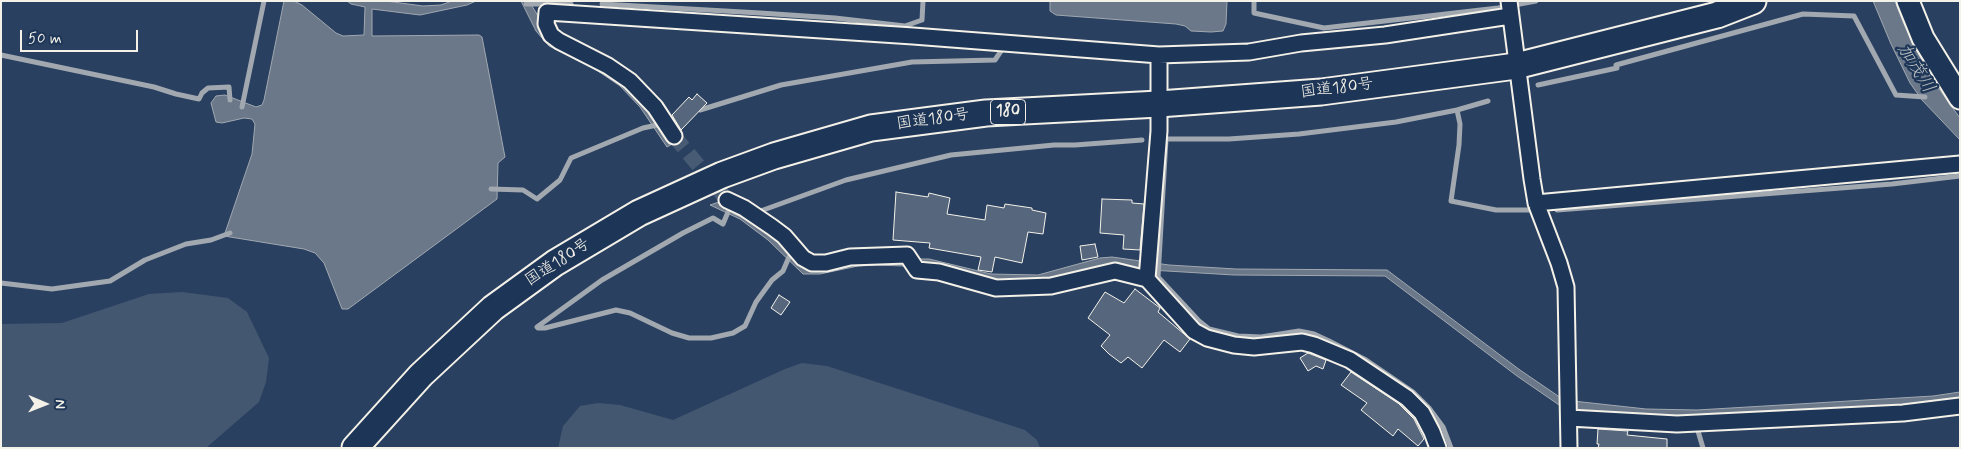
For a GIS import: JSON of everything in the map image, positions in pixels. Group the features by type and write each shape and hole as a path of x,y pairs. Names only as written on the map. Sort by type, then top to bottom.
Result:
{"highway":[{"name":"国道180号","path":"354,448 421,375 493,308 555,263 640,212 722,174 774,156 872,128 986,113 1159,104 1321,92 1516,66 1717,15 1753,1"}],"main road":[{"path":"1908,1 1923,38 1960,98"}],"street":[{"path":"674,136 655,108 630,80 551,35 546,24 547,12 913,36 1159,55 1249,52 1301,43 1384,36 1510,8 1516,66 1536,204 1559,263 1566,287 1569,448"},
{"path":"1147,279 1159,131 1159,55"},
{"path":"1536,204 1960,164"},
{"path":"727,200 744,208 772,227 807,261 826,262 850,256 907,255 917,270 938,272 996,288 1051,286 1115,271 1147,279 1194,332 1206,338 1234,345 1254,347 1302,342 1350,360 1407,398 1422,413 1438,448"},
{"path":"1569,418 1677,424 1903,413 1960,406"}],"shaded area":[{"path":"182,292 228,298 247,312 269,358 266,382 259,402 206,448 1,448 1,324 62,323 149,294"},
{"path":"802,363 827,366 1025,430 1037,440 1040,448 558,448 563,426 580,406 598,403 620,405 673,420"}],"water":[{"path":"284,1 294,1 302,5 336,33 343,36 364,35 365,7 351,4 347,1 386,1 423,6 441,5 452,1 476,1 467,5 420,15 372,9 372,36 479,35 482,37 505,157 498,163 497,199 348,309 342,309 324,263 315,253 304,249 224,236 252,154 255,124 252,119 244,118 222,123 216,122 211,103 216,96 225,95 256,107 262,105"},
{"path":"521,1 529,1 541,21 629,85 674,143 667,147 640,107 620,86 592,67 549,46 536,31"},
{"path":"1050,1 1227,1 1226,24 1223,31 1191,31 1185,26 1176,24 1056,15 1050,11"},
{"name":"加茂川","path":"1873,1 1895,1 1929,75 1960,118 1960,140 1922,100 1910,83"},
{"path":"719,202 734,214 764,227 808,266 889,259 929,259 991,274 1038,275 1100,258 1112,257 1169,265 1236,269 1387,270 1520,370 1564,400 1646,409 1697,410 1933,396 1960,392 1960,402 1734,418 1582,415 1562,407 1517,376 1385,276 1234,275 1150,270 1005,283 933,267 877,265 858,266 820,274 803,274 768,240 740,219 710,205"}],"building":[{"path":"697,94 707,103 681,130 672,115 689,97 692,100"},
{"path":"896,192 928,197 929,193 950,198 947,214 985,220 987,205 1004,208 1005,204 1032,208 1032,210 1046,213 1043,234 1028,232 1022,263 995,257 992,272 978,270 981,257 929,248 930,243 893,240"},
{"path":"1102,199 1132,200 1132,203 1144,204 1140,250 1123,249 1124,235 1100,233"},
{"path":"1095,244 1098,257 1082,260 1080,246"},
{"path":"1135,289 1160,308 1158,312 1190,339 1180,352 1164,340 1142,368 1128,357 1121,363 1109,354 1101,346 1110,335 1088,318 1105,292 1124,303"},
{"path":"779,295 790,302 781,315 771,308"},
{"path":"1308,353 1326,360 1323,369 1316,366 1308,371 1300,358"},
{"path":"1351,372 1398,403 1414,419 1424,439 1418,446 1398,429 1393,436 1361,410 1367,403 1341,385"},
{"path":"1598,429 1628,431 1627,435 1667,439 1667,448 1598,448"}],"waterway":[{"path":"242,107 264,1"},
{"path":"602,4 835,18 905,26 922,20 923,1"},
{"path":"1254,1 1254,13 1324,28 1498,8 1536,1"},
{"path":"526,4 571,4"},
{"name":"加茂川","path":"1538,85 1617,68 1616,65 1803,14 1854,16 1896,95 1925,97"},
{"path":"700,110 781,85 912,62 995,60 1001,51"},
{"path":"1,55 154,87 199,99 208,88 229,87 230,100"},
{"path":"1451,448 1443,427 1429,408 1413,392 1366,360 1314,334 1299,331 1261,337 1238,336 1209,329 1199,321 1158,277 1166,139 1229,139 1299,134 1396,122 1457,110 1488,101"},
{"path":"1457,110 1460,124 1459,145 1451,201 1496,210 1531,210"},
{"path":"491,189 523,190 537,199 560,180 571,158 643,128 657,125"},
{"path":"755,213 846,180 951,155 1054,145 1142,140"},
{"path":"1557,210 1892,184 1960,176"},
{"path":"537,327 602,280 683,233 713,218 723,224 728,212"},
{"path":"1,283 52,289 110,281 145,260 186,244 211,240 230,233"},
{"path":"538,328 545,328 616,310 630,313 672,333 689,338 711,338 733,333 745,326 756,302 772,280 783,271 789,257"},
{"path":"1698,431 1703,448"}],"tunnel":[{"path":"674,136 727,200"}]}
